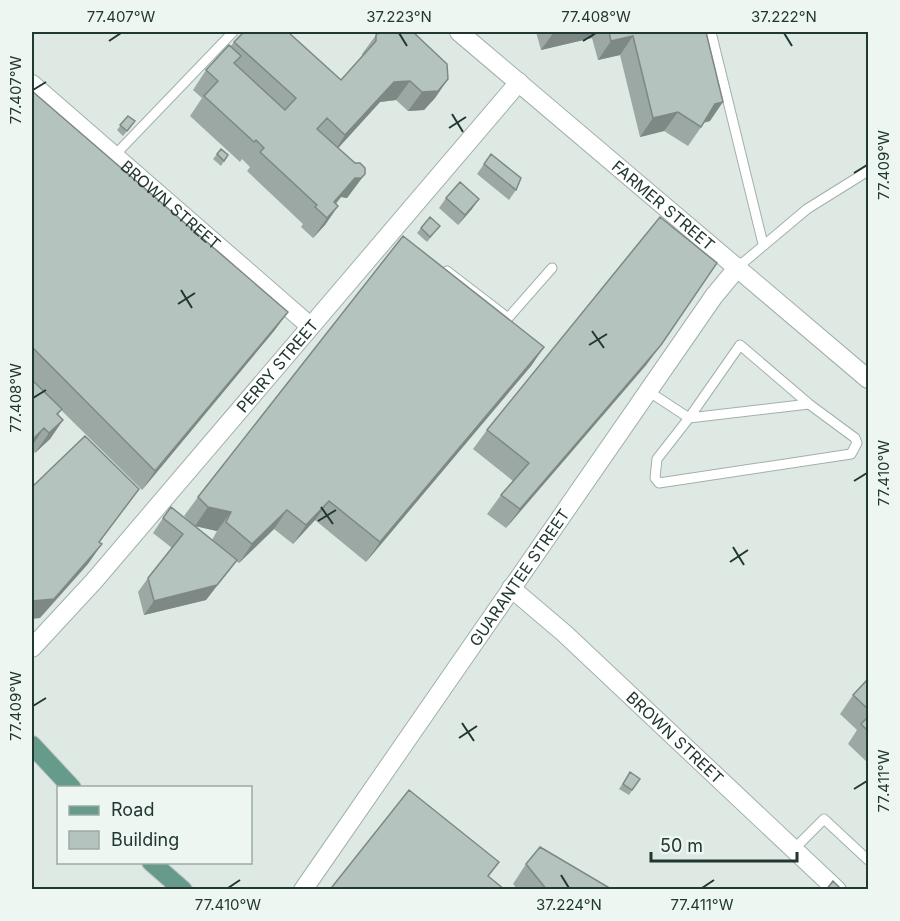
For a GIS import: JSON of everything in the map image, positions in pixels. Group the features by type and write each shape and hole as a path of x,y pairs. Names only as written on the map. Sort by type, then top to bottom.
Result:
{"main road":[{"path":"32,745 70,786"},
{"path":"153,864 183,890"}],"street":[{"name":"FARMER STREET","path":"459,32 868,379"},
{"name":"PERRY STREET","path":"32,648 94,581 310,327 397,233 519,82"},
{"name":"BROWN STREET","path":"32,84 310,327"},
{"name":"GUARANTEE STREET","path":"303,890 714,296 738,267"},
{"name":"BROWN STREET","path":"511,588 564,633 837,890"}],"lane":[{"path":"114,156 233,32"},
{"path":"711,32 763,244"},
{"path":"738,267 807,209 868,171"},
{"path":"437,263 508,318 552,268"},
{"path":"740,345 809,404 855,438 856,449 851,454 659,483 655,478 657,459 689,418 740,345"},
{"path":"648,391 689,418 809,404"},
{"path":"794,849 824,819 868,860"}],"building":[{"path":"244,32 288,32 341,80 376,41 376,35 379,32 413,32 447,64 448,79 438,91 422,92 410,81 394,82 345,135 327,118 317,129 355,163 360,163 365,168 365,174 361,178 355,178 334,202 338,206 327,218 315,207 317,205 260,152 264,148 256,140 254,142 204,96 218,81 206,70 229,45 241,56 234,63 285,110 296,98 234,42"},
{"path":"609,32 706,32 723,102 715,104 701,127 678,112 653,118 633,36 611,41"},
{"path":"32,91 288,312 155,471 32,347"},
{"path":"128,116 135,121 127,131 120,125"},
{"path":"221,149 228,155 224,161 217,154"},
{"path":"491,154 521,178 516,190 484,164"},
{"path":"460,182 479,199 465,215 446,198"},
{"path":"430,217 440,226 430,237 421,228"},
{"path":"660,217 717,263 661,345 520,509 501,495 529,463 487,430"},
{"path":"403,236 544,347 380,542 329,501 306,525 287,510 252,544 226,522 231,512 208,507 198,497"},
{"path":"32,380 62,409 57,414 63,420 49,433 44,428 32,440"},
{"path":"85,436 139,489 99,542 102,544 54,599 32,601 32,487"},
{"path":"171,507 237,560 217,585 154,601 148,578 183,534 163,518"},
{"path":"868,679 868,709 853,695"},
{"path":"868,717 868,731 861,724"},
{"path":"630,772 640,779 632,790 623,784"},
{"path":"409,790 499,862 488,876 505,890 335,890 332,887"},
{"path":"540,847 613,890 547,890 526,864"},
{"path":"833,881 842,890 826,890"}]}
